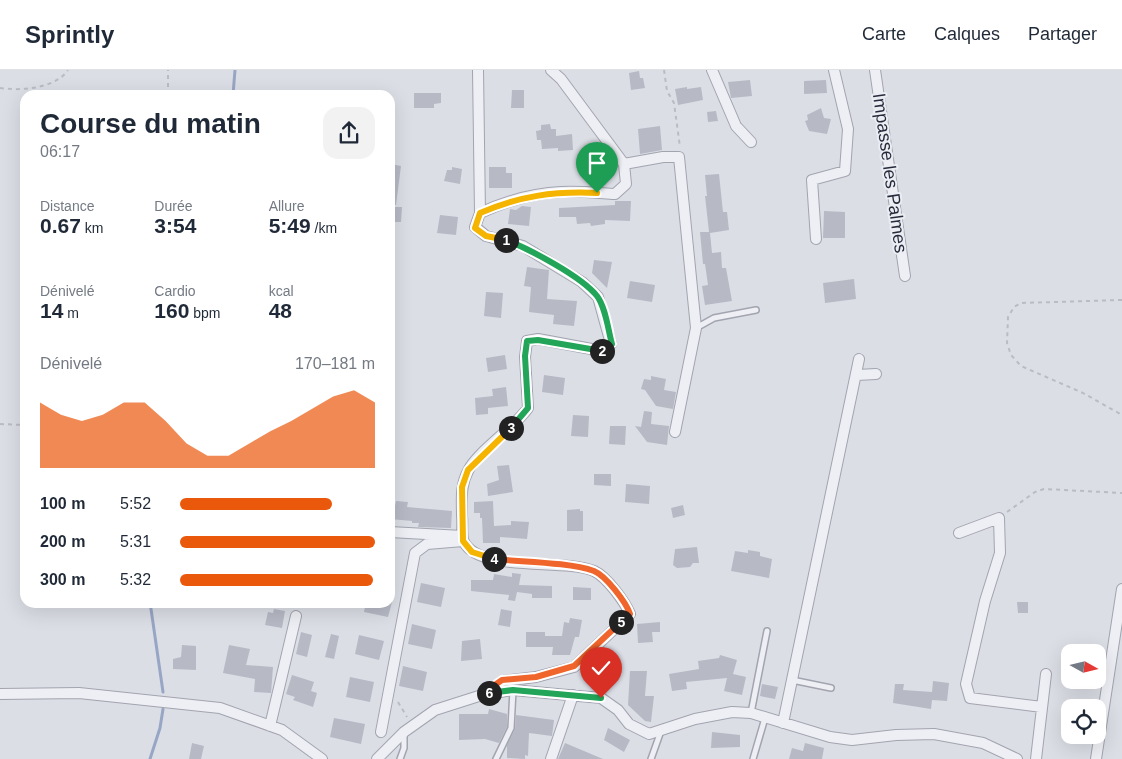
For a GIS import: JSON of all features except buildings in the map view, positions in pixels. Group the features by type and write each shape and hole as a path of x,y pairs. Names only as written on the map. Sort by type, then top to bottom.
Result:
{"street":[{"path":"478,70 480,213 475,228 486,236 523,246 582,282 598,297 612,344 602,351 538,340 527,341 525,356 528,408 518,422 468,470 462,487 463,539 472,552 487,558 573,566 596,572 626,602 630,614 574,666 536,677 502,680 482,694"},
{"path":"480,213 537,195 561,192 616,194 626,184 624,164 562,79 551,70"},
{"path":"712,70 736,126 751,142"},
{"path":"816,238 812,180 846,171 848,129 834,70"},
{"name":"Impasse les Palmes","path":"875,70 905,276"},
{"path":"624,164 679,156 696,328 675,432"},
{"path":"783,723 859,359"},
{"path":"857,375 876,374"},
{"path":"959,533 999,518 1000,553 985,602 966,684 967,693 970,698 1042,707"},
{"path":"395,532 463,539"},
{"path":"381,732 415,553 427,544 463,539"},
{"path":"1096,759 1122,588"},
{"path":"270,726 296,616"},
{"path":"1036,759 1046,674"},
{"path":"377,759 412,725 435,710 482,694 513,690 601,698 618,710 629,724 649,734 661,732 695,719 732,712 751,713 830,737 852,740 896,735 934,734 983,743 1017,759"},
{"path":"0,694 79,692 220,708 282,730 322,759"},
{"path":"551,759 573,695"}],"lane":[{"path":"696,328 714,318 756,310"},
{"path":"751,713 767,631"},
{"path":"792,680 831,688"},
{"path":"496,759 510,728 513,690"},
{"path":"753,759 766,717"},
{"path":"400,759 404,748 404,732"},
{"path":"651,759 661,732"}],"path":[{"path":"0,88 32,89 51,82 68,70"},
{"path":"168,70 168,90"},
{"path":"664,70 666,91 674,103 681,150 679,156"},
{"path":"1122,300 1021,303 1014,307 1008,317 1006,343 1012,355 1021,366 1083,393 1122,414"},
{"path":"0,424 20,425"},
{"path":"999,518 1035,492 1044,488 1122,493"},
{"path":"387,697 397,700 412,725"}],"waterway":[{"path":"233,90 235,70"},
{"path":"151,608 163,692"},
{"path":"150,759 160,728 163,709"}],"route":[{"path":"597,193 561,192 537,195 493,207 480,213 475,228 486,236 503,239 523,246 582,282 598,297 612,344 602,351 538,340 527,341 525,356 529,392 528,408 518,422 477,459 468,470 462,487 463,541 472,552 487,558 573,566 596,572 626,602 630,614 574,666 536,677 502,680 482,694 513,690 601,698"}]}
